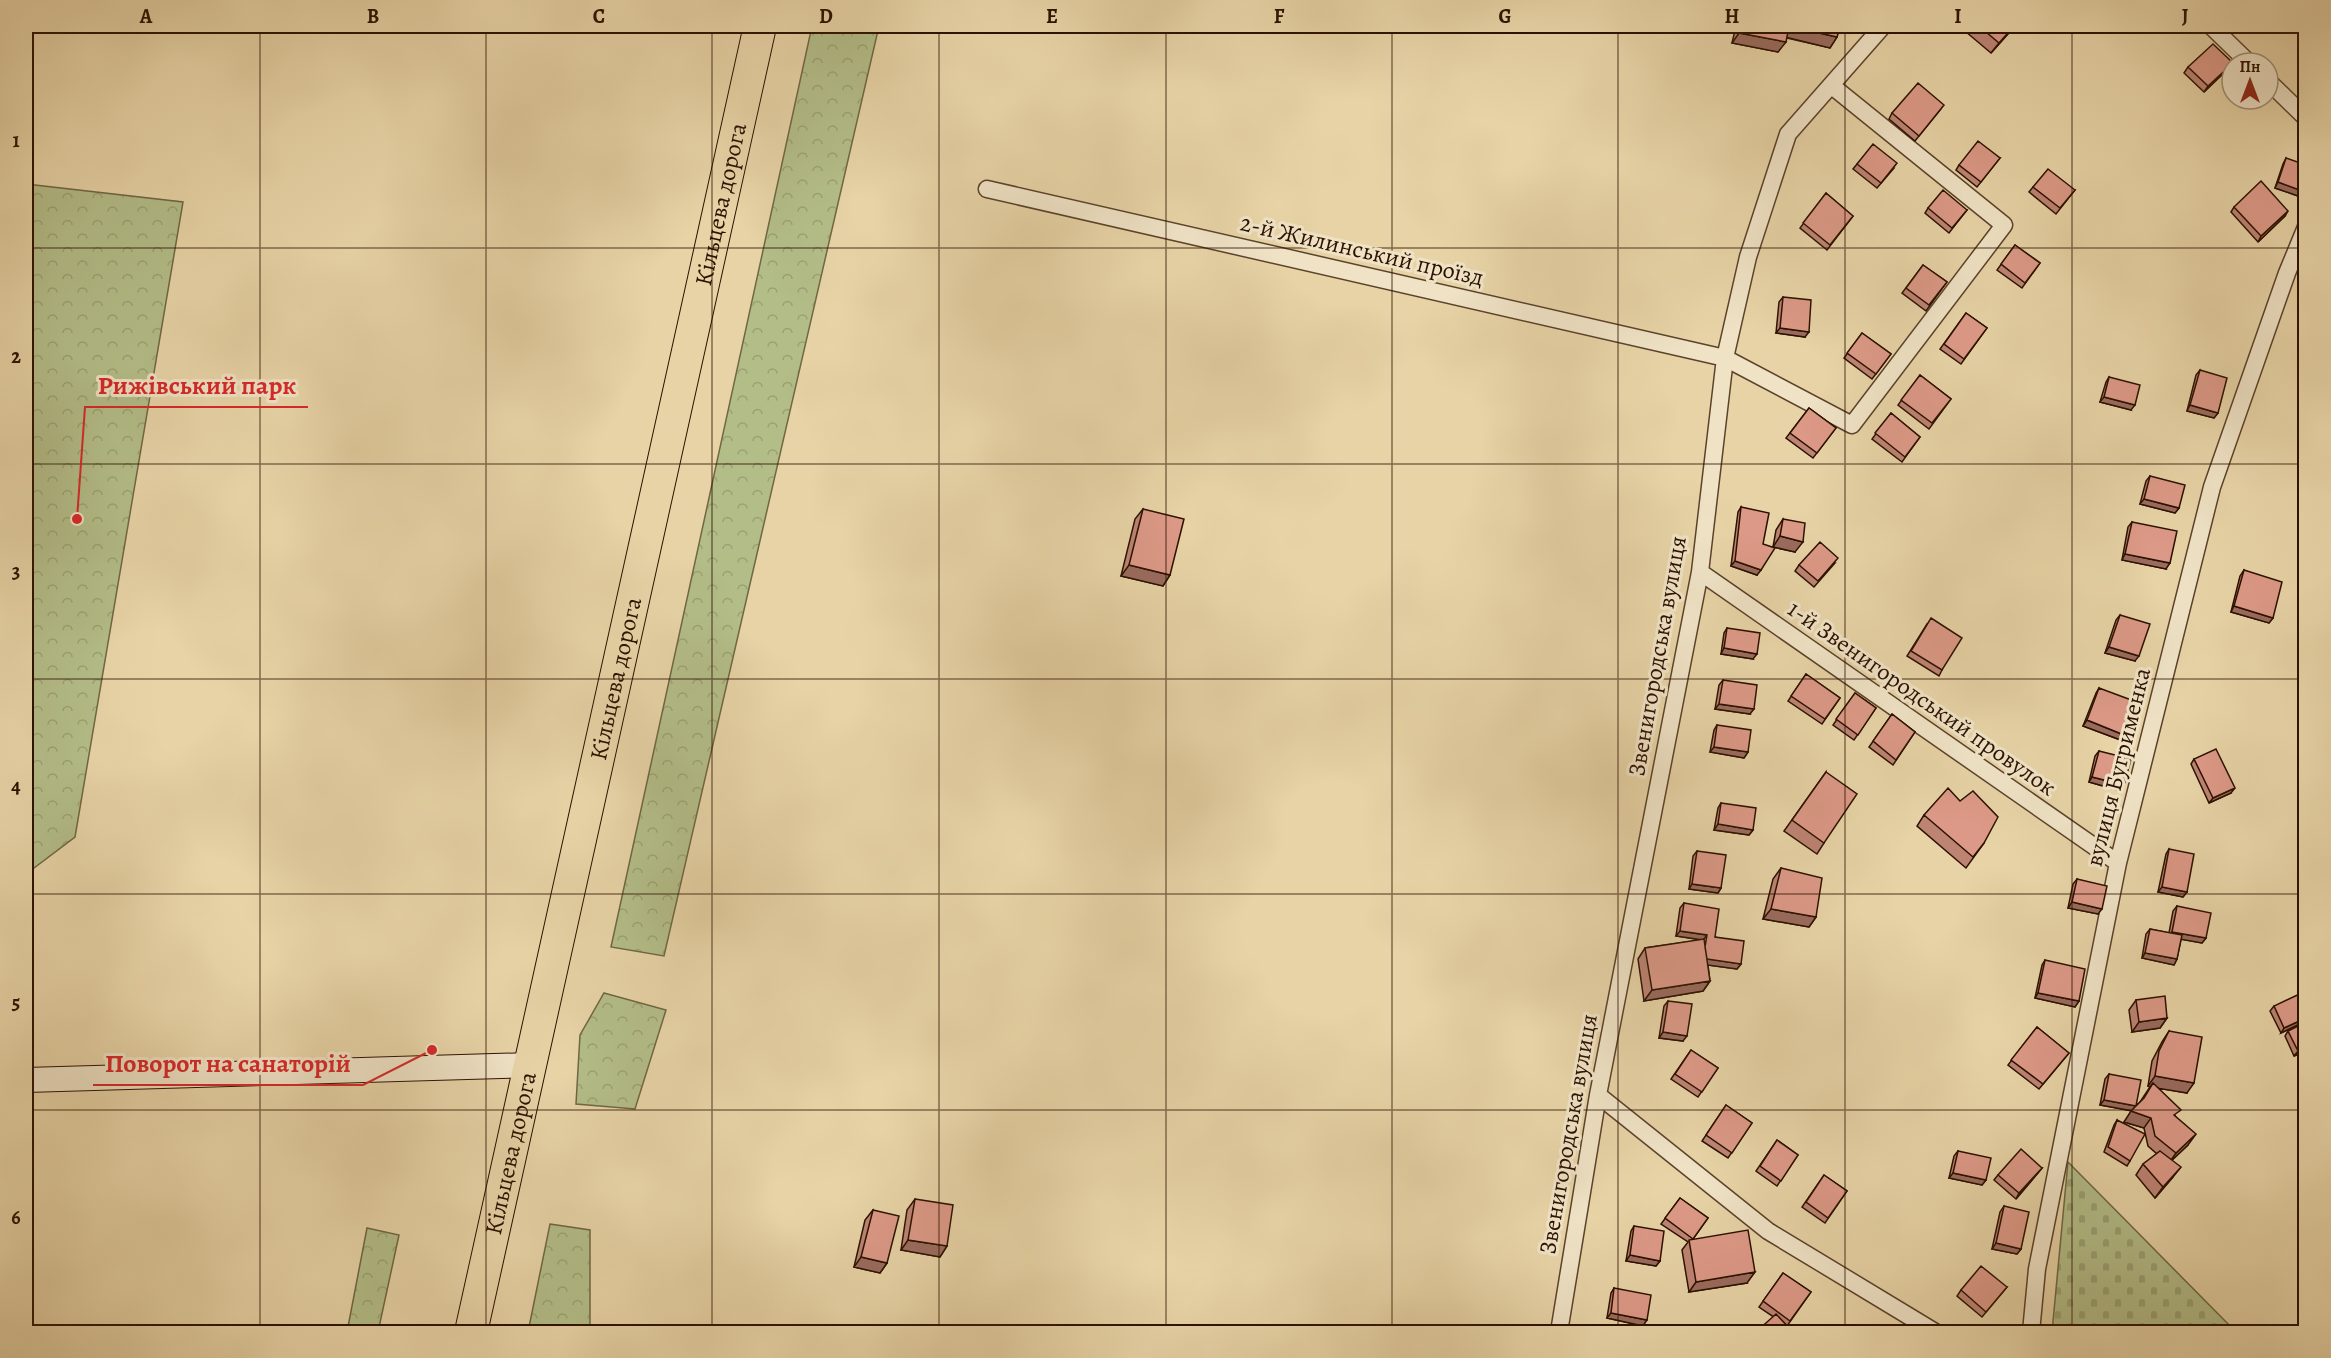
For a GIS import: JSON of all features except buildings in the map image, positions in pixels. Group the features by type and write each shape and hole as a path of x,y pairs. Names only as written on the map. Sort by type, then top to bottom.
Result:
{"highway":[{"name":"Кільцева дорога","path":"471,1332 760,26"}],"street":[{"name":"Звенигородська вулиця","path":"1559,1332 1598,1095 1700,572 1725,358 1748,257 1788,134 1883,26"},
{"path":"2211,26 2237,51"},
{"name":"2-й Жилинський проїзд","path":"987,189 1725,358 1852,425 2004,225 1832,86"},
{"path":"2280,93 2306,118"},
{"name":"вулиця Бугрименка","path":"2031,1332 2037,1269 2118,863 2212,487 2287,273 2306,227"},
{"name":"1-й Звенигородський провулок","path":"1700,572 2118,863"},
{"path":"26,1080 531,1065"},
{"path":"1598,1095 1768,1231 1935,1332"}],"green space":[{"path":"812,26 879,26 664,956 611,947"},
{"path":"26,184 183,202 75,837 26,874"},
{"path":"604,993 666,1010 635,1109 576,1104 580,1035"},
{"path":"2068,1162 2236,1332 2052,1332"},
{"path":"550,1224 590,1230 590,1332 528,1332"},
{"path":"367,1228 399,1235 378,1332 347,1332"}],"place":[{"name":"Рижівський парк","path":"77,519"},
{"name":"Поворот на санаторій","path":"432,1050"}]}
